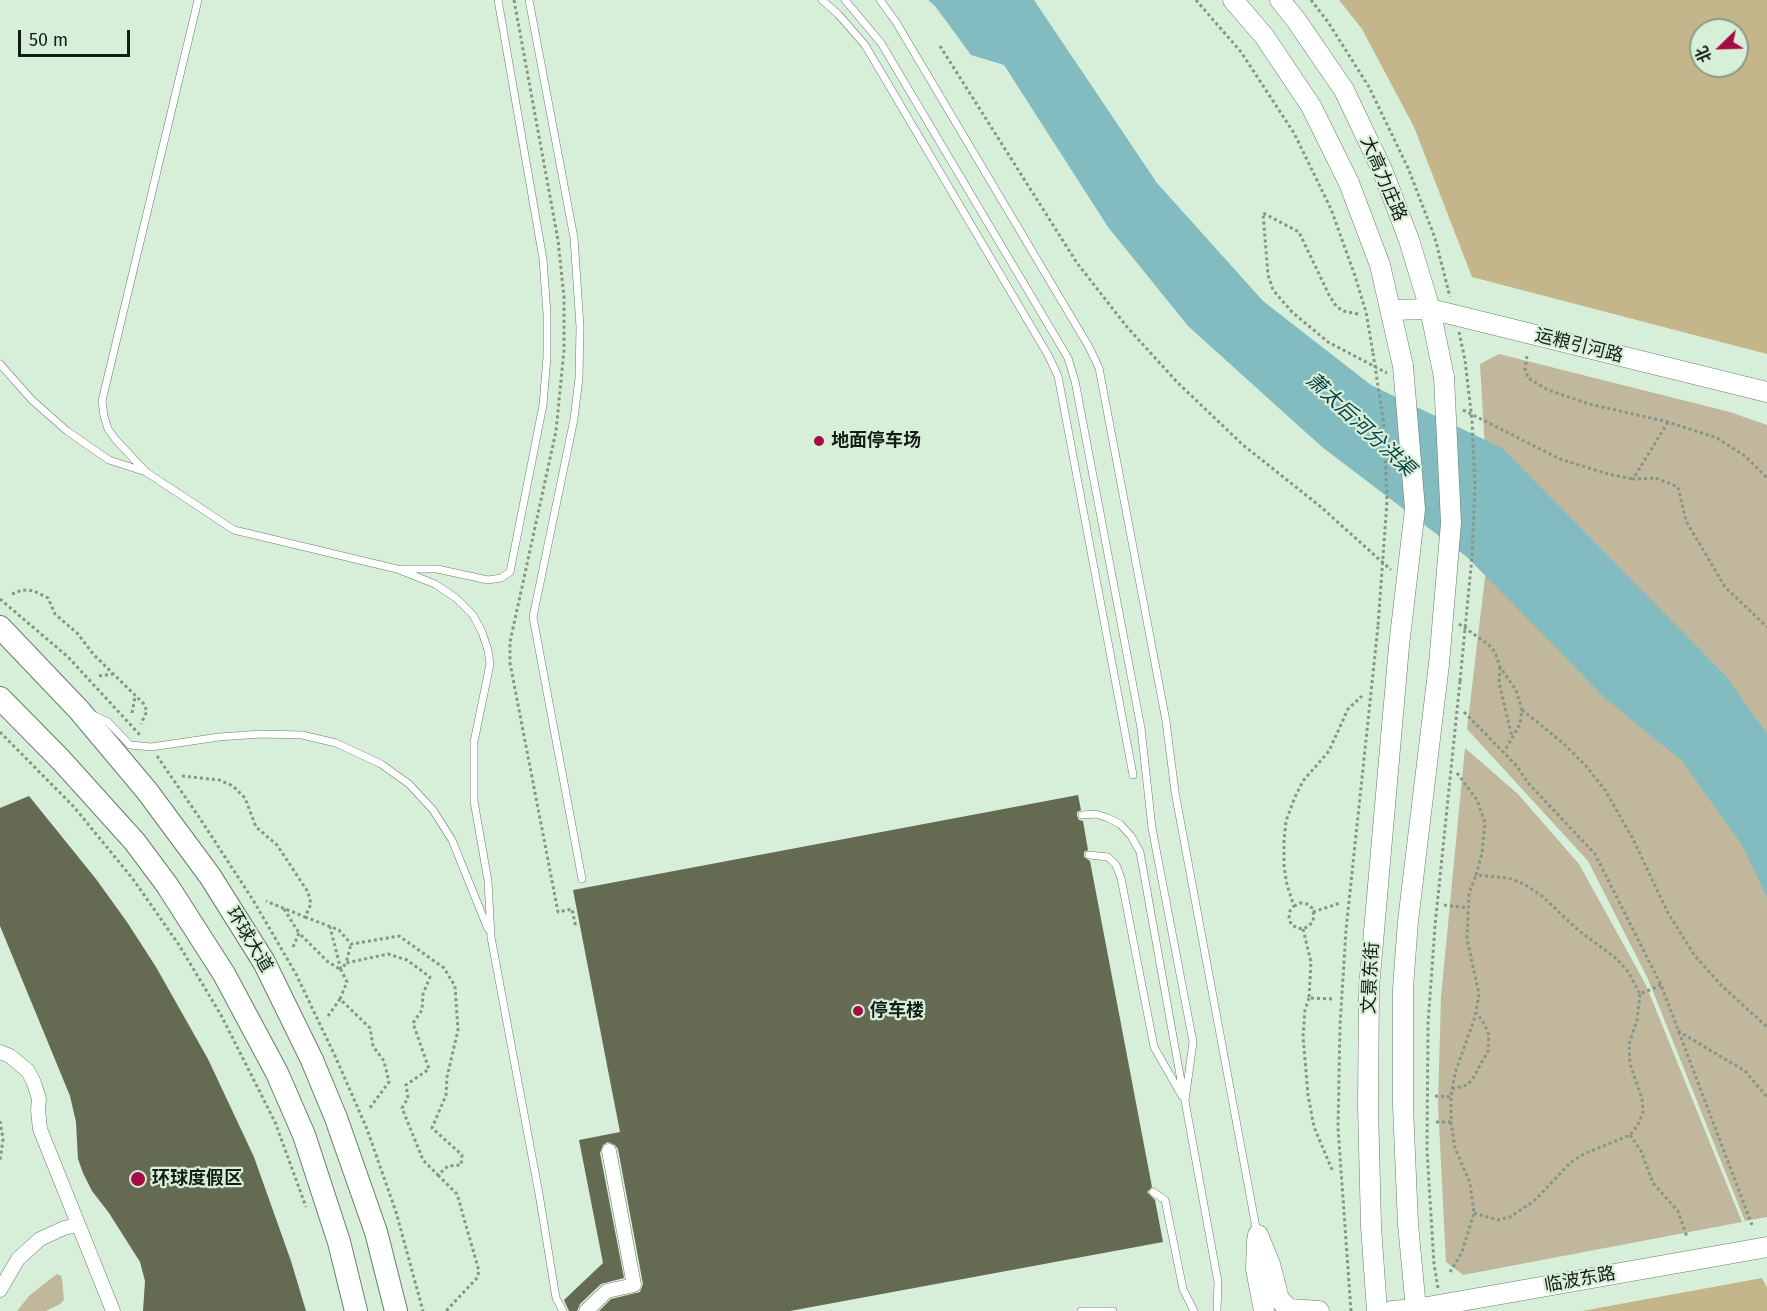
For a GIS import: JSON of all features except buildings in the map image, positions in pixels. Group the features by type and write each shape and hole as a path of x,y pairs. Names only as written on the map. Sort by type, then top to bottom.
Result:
{"main road":[{"name":"大高力庄路","path":"1233,0 1264,36 1311,106 1349,183 1380,265 1402,366"},
{"name":"大高力庄路","path":"1280,0 1344,90 1383,172 1409,240 1430,309 1444,376"},
{"name":"运粮引河路","path":"1390,310 1430,309 1767,392"},
{"name":"文景东街","path":"1377,1311 1371,1226 1368,1106 1369,988 1399,646 1415,509 1402,366"},
{"name":"文景东街","path":"1416,1310 1408,1224 1403,1118 1403,988 1408,921 1438,664 1451,523 1444,376"},
{"name":"环球大道","path":"0,627 79,710 147,791 196,857 264,962 312,1060 336,1118 376,1232 396,1311"},
{"path":"0,698 62,760 135,842 167,885 224,974 277,1073 304,1136 339,1242 356,1311"},
{"path":"1258,1235 1256,1269 1264,1311"},
{"path":"1258,1235 1270,1264 1279,1299 1289,1310 1319,1311"},
{"name":"临波东路","path":"1392,1311 1416,1310 1767,1247"}],"street":[{"path":"0,1052 10,1056 28,1071 34,1083 39,1099 40,1129 113,1311"},
{"path":"586,1311 607,1291 634,1285 609,1151"},
{"path":"0,1290 18,1259 40,1239 63,1228 78,1225"}],"lane":[{"path":"198,0 102,401 104,416 108,429 146,472 234,530 397,569 435,584 456,598 473,615 482,632 488,650 489,664 474,742 474,801 488,881 491,937 556,1298 563,1311"},
{"path":"397,569 437,568 488,580 501,578 510,572 539,428 548,357 543,259 498,0"},
{"path":"529,0 574,238 580,327 579,378 574,419 533,617 582,879"},
{"path":"822,0 838,14 865,45 1048,355 1058,376 1133,775"},
{"path":"845,0 860,15 881,43 1068,358 1075,381 1139,716 1152,828 1193,1042 1185,1101"},
{"path":"880,0 896,22 1089,347 1099,368 1166,721 1175,792 1258,1235"},
{"path":"0,364 32,400 67,431 109,460 146,472"},
{"path":"79,710 108,722 130,745 151,747 219,737 261,734 302,735 336,743 381,764 409,784 433,810 452,840 491,937"},
{"path":"1082,815 1096,814 1120,824 1131,836 1140,852 1218,1282 1217,1311"},
{"path":"1089,855 1108,857 1116,865 1154,1047 1185,1101"},
{"path":"1153,1192 1165,1200 1182,1289 1194,1311"},
{"path":"1081,1311 1113,1311"}],"path":[{"path":"1196,0 1240,52 1294,133 1331,209 1366,312 1384,424 1387,501 1378,626 1346,930 1340,1025 1338,1128 1351,1311"},
{"path":"940,46 1077,263 1127,327 1177,382 1243,445 1321,507 1390,570"},
{"path":"1527,356 1525,369 1528,378 1548,390 1589,404 1668,422 1717,438 1745,456 1767,478"},
{"path":"1434,1264 1427,1151 1428,1024 1435,926 1472,557 1474,485 1472,420 1465,360"},
{"path":"1668,422 1633,479 1656,478 1678,487 1686,521 1725,587 1767,627"},
{"path":"12,594 22,590 34,591 48,598 55,614 78,634 93,654 143,704 147,711 141,724"},
{"path":"1452,620 1488,644 1495,652 1500,667 1516,690 1522,710 1520,724 1504,752"},
{"path":"1500,667 1499,683 1512,739"},
{"path":"99,676 113,674"},
{"path":"1294,906 1284,866 1286,821 1303,781 1329,751 1348,709 1362,696"},
{"path":"132,713 135,697"},
{"path":"1522,710 1563,743 1586,766 1605,790 1633,839 1668,913 1695,957 1767,1028"},
{"path":"1464,712 1504,752 1530,784 1595,854 1660,985 1752,1225"},
{"path":"0,732 75,807 133,879 178,945 221,1015 275,1122 308,1211"},
{"path":"1450,1272 1462,1252 1474,1214 1470,1183 1455,1148 1451,1122 1451,1097 1455,1073 1466,1045 1479,994 1467,939 1468,908 1469,893 1482,853 1485,823 1477,800 1457,773"},
{"path":"182,776 219,780 233,786 245,798 256,827 277,845 308,892 311,904 305,917"},
{"path":"536,797 558,912 572,909 576,928"},
{"path":"1474,1214 1498,1220 1510,1217 1534,1201 1571,1162 1584,1154 1630,1135 1638,1125 1643,1112 1642,1099 1630,1064 1629,1044 1640,994 1629,973 1617,959 1578,930 1542,896 1524,884 1508,878 1476,875"},
{"path":"266,901 339,930 351,944"},
{"path":"1300,903 1307,904 1313,912 1314,921 1309,926 1303,929 1291,924 1290,911 1294,906 1300,903"},
{"path":"1313,912 1340,903"},
{"path":"1444,905 1468,908"},
{"path":"283,908 299,933 327,961 342,970"},
{"path":"328,1016 340,999 347,982 330,927"},
{"path":"1303,929 1311,962 1309,998 1305,1010 1303,1037 1308,1095 1314,1127 1333,1172"},
{"path":"292,947 299,933"},
{"path":"351,944 399,936 444,968 455,986 458,1030 447,1077 446,1095 432,1128 462,1155 461,1165 448,1166 438,1175"},
{"path":"342,970 351,944"},
{"path":"346,963 388,954 407,960 430,977 423,994 422,1010 413,1023 429,1069 406,1085 408,1098 402,1108 423,1160 456,1194 479,1271 477,1278 446,1311"},
{"path":"1640,994 1660,985"},
{"path":"1309,998 1334,999"},
{"path":"340,999 370,1028 373,1046 384,1061 389,1082 369,1109"},
{"path":"1452,1089 1467,1085 1472,1080 1488,1051 1489,1035 1476,1011"},
{"path":"1677,1030 1745,1071 1767,1097"},
{"path":"1435,1096 1451,1097"},
{"path":"0,1121 3,1139 0,1161"},
{"path":"1436,1122 1451,1122"},
{"path":"1630,1135 1641,1151 1653,1183 1678,1211 1687,1237"}],"shaded area":[{"path":"1339,0 1767,0 1767,354 1472,277 1414,127 1362,29"},
{"path":"1499,354 1730,412 1767,425 1767,1217 1745,1221 1648,979 1588,861 1467,729 1490,535 1480,364"},
{"path":"1465,748 1518,794 1579,864 1646,985 1742,1222 1463,1275 1446,1262 1438,1104 1441,997"},
{"path":"57,1274 61,1276 64,1300 60,1304 46,1311 17,1311 30,1295"},
{"path":"1762,1278 1767,1288 1767,1311 1582,1311"}],"water":[{"name":"萧太后河分洪渠","path":"928,0 1034,0 1157,183 1263,301 1371,385 1502,448 1725,675 1767,734 1767,898 1742,845 1682,761 1605,698 1468,558 1322,447 1188,326 1108,227 1004,65 971,55 935,6"}],"place":[{"name":"地面停车场","path":"819,441"},
{"name":"停车楼","path":"858,1011"},
{"name":"环球度假区","path":"138,1179"}]}
